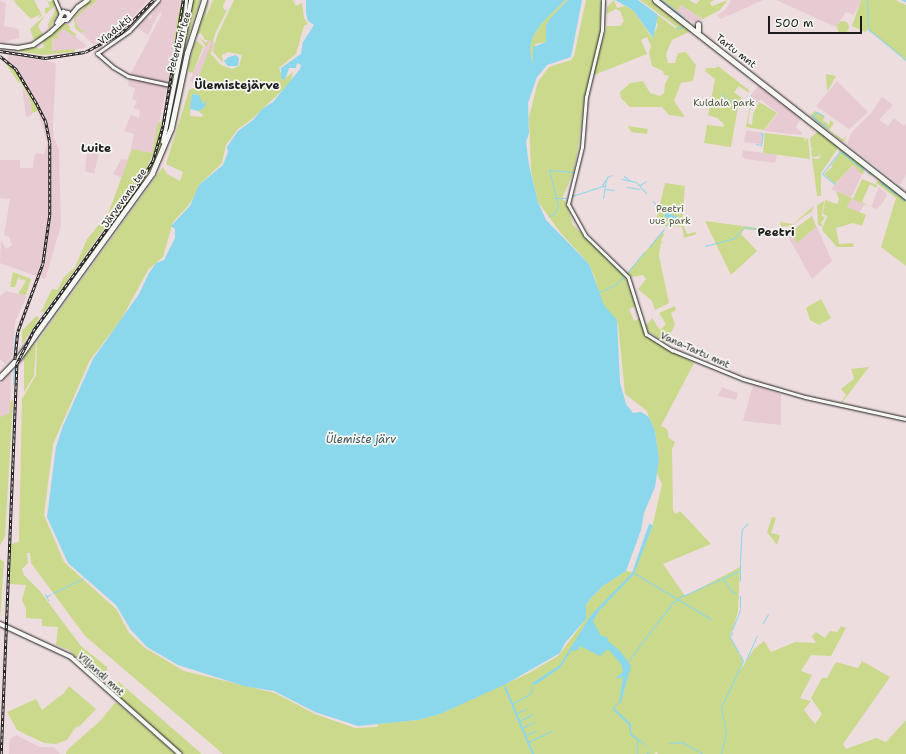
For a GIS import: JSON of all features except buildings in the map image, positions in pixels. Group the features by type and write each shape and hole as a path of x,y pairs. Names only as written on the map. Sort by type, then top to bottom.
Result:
{"highway":[{"name":"Peterburi tee","path":"199,14 203,0"},
{"name":"Peterburi tee","path":"173,88 186,44 203,0"},
{"name":"Tartu mnt","path":"655,0 800,112 805,118"},
{"name":"Tartu mnt","path":"659,0 805,118"},
{"name":"Järvevana tee","path":"0,377 22,354 152,173 171,128 187,53 199,14"},
{"path":"698,24 698,31"},
{"name":"Järvevana tee","path":"0,374 17,357 140,188 158,156 169,126 173,88"},
{"path":"805,118 906,194"},
{"path":"805,118 906,197"}],"main road":[{"path":"40,41 54,27 60,15 87,0"},
{"path":"0,46 24,47 40,41 63,21 69,18 87,0"},
{"name":"Järvevana tee","path":"173,88 191,0"},
{"path":"66,12 69,18"},
{"path":"60,15 63,21"},
{"name":"Viljandi mnt","path":"0,624 71,657 180,754"}],"street":[{"path":"55,0 60,15"},
{"name":"Viadukti","path":"158,0 129,31 97,53 113,67 128,76 173,88"},
{"path":"183,34 186,0"},
{"name":"Vana-Tartu mnt","path":"603,0 602,30 586,97 582,147 568,204 585,235 628,278 646,334 679,353 753,382 867,412 906,419"},
{"path":"58,6 66,12"}],"shaded area":[{"path":"0,0 6,4 4,26 19,29 19,38 0,43"},
{"path":"97,0 149,0 122,28 94,45 76,28 74,18"},
{"path":"160,0 181,0 168,83 130,75 162,14 160,12 148,35 134,26 144,15 150,19 153,12 150,11"},
{"path":"731,0 763,0 721,19 717,15 726,9"},
{"path":"776,0 861,0 854,15 846,12 836,27"},
{"path":"681,5 703,19 695,23 691,21 677,11"},
{"path":"65,28 86,45 85,48 52,52 54,35"},
{"path":"208,39 216,43 198,84 190,81"},
{"path":"9,54 56,63 53,126 54,138 59,150 61,226 45,279 0,263 1,240 6,249 12,245 9,237 4,235 10,199 0,198 0,160 20,160 20,168 33,168 34,157 37,153 44,154 47,143 38,111 20,75 7,61"},
{"path":"129,78 167,87 152,153 132,150 122,178 113,174 121,159 127,160 134,134 124,131 131,115 139,118 140,110 134,108 137,101 132,99 135,89 128,85"},
{"path":"837,81 868,112 849,129 816,106"},
{"path":"759,85 801,118 796,127 802,133 800,135 764,131 778,113 760,99 757,103 753,101 751,95"},
{"path":"22,87 30,99 32,113 32,115 26,117"},
{"path":"882,97 893,105 879,120 888,126 894,118 904,126 906,123 906,175 900,185 847,144 852,132 871,113"},
{"path":"746,130 764,133 762,144 744,142"},
{"path":"87,150 99,152 94,174 85,171"},
{"path":"743,150 777,155 775,163 746,159 742,157"},
{"path":"853,165 863,172 853,194 850,197 831,189"},
{"path":"879,187 887,194 883,203 876,209 871,207"},
{"path":"852,198 865,204 859,213 847,207"},
{"path":"812,216 832,261 812,279 787,235"},
{"path":"6,291 27,296 15,322 13,355 5,364 0,359 0,296"},
{"path":"11,372 10,413 0,417 0,381"},
{"path":"753,385 781,394 781,425 743,421"},
{"path":"722,387 738,393 736,400 718,396"},
{"path":"16,735 40,747 54,747 60,754 9,754 10,739"}],"green space":[{"path":"12,0 17,4 14,0 34,0 41,13 42,16 37,19 41,14 31,19"},
{"path":"47,0 49,2 54,0 60,11 49,29 48,24 57,7 55,5 46,14 45,8 50,7"},
{"path":"91,0 97,0 92,5 93,7 90,5 75,19 78,27 82,31 87,29 81,33 75,28 74,18"},
{"path":"182,0 180,11 170,80 177,18"},
{"path":"186,0 174,82 170,84 183,1"},
{"path":"192,0 200,0 185,46 171,107"},
{"path":"209,0 205,19 213,0 226,0 223,6 224,10 227,10 215,34 210,53 221,65 232,69 239,66 242,55 228,52 222,55 223,63 213,52 217,36 234,0 293,0 296,6 302,3 304,18 308,24 304,26 296,54 279,68 283,80 293,72 291,82 252,119 238,129 226,145 222,163 199,185 197,192 188,206 173,222 163,257 148,270 121,320 90,360 53,444 44,515 64,562 117,610 129,633 145,648 184,671 275,693 315,714 355,728 377,727 378,724 418,720 440,714 529,673 558,656 586,619 586,605 591,598 603,586 626,571 633,572 652,528 662,484 656,471 659,459 655,431 647,411 625,394 618,324 601,303 595,278 589,264 560,232 538,202 531,171 529,117 538,82 549,67 571,60 574,56 586,0 601,0 600,35 584,100 578,149 573,173 562,199 566,202 573,225 624,274 636,306 629,309 634,321 640,318 646,336 694,363 661,426 667,429 669,438 675,442 672,449 673,510 676,514 680,511 711,544 663,564 685,596 740,567 738,612 730,637 743,661 737,675 754,649 764,641 771,652 795,642 816,643 812,636 816,632 825,638 830,631 837,632 841,626 846,628 831,656 811,655 801,671 812,675 800,698 811,701 804,710 815,724 822,714 811,698 822,678 827,678 836,662 858,668 862,661 890,677 843,744 846,749 876,738 886,742 906,720 906,754 657,754 658,752 656,752 654,754 223,754 85,636 31,563 30,553 27,553 28,563 22,569 24,575 39,590 81,646 107,667 107,671 94,673 69,650 56,645 58,627 42,626 42,619 26,618 26,609 22,600 26,585 10,584 10,548 11,544 19,542 22,399 36,375 37,342 163,167 167,174 180,181 183,172 166,164 189,90 195,87 212,42 209,41 206,47 199,37 206,43 210,40 205,40 201,33 197,35","holes":["192,94 195,94 203,104 206,103 204,108 198,111 203,115 202,117 190,116"]},
{"path":"565,0 568,0 553,16 546,29 546,42 535,44 536,65 532,61 530,49 533,36 542,23"},
{"path":"614,0 617,8 625,6 633,10 652,38 658,25 656,21 658,15 675,28 677,27 640,0 654,0 691,31 672,40 666,54 668,63 675,63 678,53 686,52 696,65 693,81 681,83 674,101 685,117 669,115 662,107 630,107 621,98 620,92 630,83 643,81 650,93 660,96 664,93 665,84 669,76 664,75 663,71 652,66 649,53 651,46 647,37 641,40 647,54 594,75 597,52 597,60 607,26 620,26 624,21 620,11 616,9 607,14 607,7"},
{"path":"663,0 689,0 696,4 700,0 714,0 710,3 712,6 728,0 720,10 703,19 681,5 677,11"},
{"path":"861,0 895,0 906,5 906,61 868,29 865,32 852,26"},
{"path":"45,15 38,26 43,35 34,40 30,29"},
{"path":"843,21 847,23 849,27 847,31 843,33 839,31 837,27 839,23"},
{"path":"63,23 65,27 64,24 67,24 71,28 68,28 77,35 74,36 64,29 57,34 59,39 53,38 52,51 76,49 74,52 42,55 0,48 35,45 38,49 44,47 42,40"},
{"path":"197,36 196,40 205,48 203,47 193,73 189,72 189,64"},
{"path":"0,56 20,75 22,80 19,83"},
{"name":"Kuldala park","path":"718,66 749,90 749,93 739,86 734,92 744,100 748,99 747,103 739,101 731,147 704,143 707,125 724,127 723,123 717,118 708,115 715,79 705,71 706,68 716,68"},
{"path":"186,73 176,123 161,162 160,161"},
{"path":"826,74 836,76 827,92 826,76"},
{"path":"24,81 39,111 32,113 30,99 21,83"},
{"path":"171,86 164,138 151,170 27,341 146,174 162,135"},
{"path":"752,93 748,123 752,125 753,114 759,102 777,113 764,130 746,127"},
{"path":"815,111 825,116 823,120 829,125 830,120 834,123 829,130 844,140 847,134 845,141 842,141 810,116"},
{"path":"158,122 162,122 157,146 144,173 44,313 41,312 52,289 57,290 64,277 75,267 87,239 108,214 132,149 152,153"},
{"path":"628,126 648,129 647,134 631,132"},
{"path":"820,130 863,165 864,170 863,175 853,165 835,184 824,174 832,167 831,165 840,153 838,148 821,173 821,196 817,196 812,158 818,159 821,156 817,150 820,156 812,157 811,149 815,150 811,148 810,138"},
{"path":"765,133 807,138 804,139 805,141 808,138 811,169 810,159 763,153"},
{"path":"869,171 897,193 898,196 899,194 906,199 906,266 881,247 896,198 875,182 879,181 875,177 868,173 865,176"},
{"path":"862,179 877,185 876,188 870,184 862,202 870,207 853,199"},
{"name":"Peetri uus park","path":"665,183 685,186 682,221 687,234 695,232 697,234 684,238 682,227 655,225"},
{"path":"836,191 852,198 847,207 866,215 862,226 853,223 836,228 839,244 853,243 854,247 837,247 822,230 827,216 823,214 825,200 837,204 839,200"},
{"path":"824,201 822,216 825,217 821,223 823,227 818,225 817,205"},
{"path":"814,206 812,211 792,225 781,227 780,222 793,224"},
{"path":"812,216 816,227 797,243 791,232"},
{"path":"705,221 779,231 773,236 774,232 744,229 741,234 757,251 731,275"},
{"path":"663,231 664,235 661,240 664,244 661,242 659,256 669,303 655,310 652,301 638,289 646,279 643,275 632,277 627,273"},
{"path":"13,272 31,279 26,295 19,294 26,281 20,278 22,280 20,280 19,276 15,287 10,287"},
{"path":"821,299 831,318 819,325 810,320 806,308"},
{"path":"675,306 676,310 671,313 675,325 665,343 648,331 646,326 652,318 660,330 666,324 659,313"},
{"path":"36,316 39,317 37,323 22,344 22,331"},
{"path":"36,343 34,376 24,392 24,355"},
{"path":"869,367 840,404 846,395 841,389 854,379 851,369"},
{"path":"13,399 5,537 0,545 0,417 10,413 10,403"},
{"path":"772,517 776,518 771,533 780,535 777,545 767,532"},
{"path":"0,559 4,562 0,620"},
{"path":"119,682 202,754 182,754 109,690"},
{"path":"69,686 96,709 80,726 76,727 67,740 56,744 44,743 17,730 7,712 36,699 42,710 64,693"},
{"path":"115,703 117,703 176,754 66,754 67,750 100,721"}],"water":[{"name":"Ülemiste järv","path":"306,0 565,0 542,23 533,36 530,49 532,61 536,65 533,61 533,47 546,42 546,26 549,20 568,0 582,0 571,57 547,65 537,77 528,103 529,133 526,142 529,165 538,202 546,220 589,264 604,305 617,320 620,383 626,404 633,413 641,412 649,417 655,431 659,459 655,487 644,513 641,530 626,571 603,586 591,598 586,605 586,619 565,643 560,653 504,685 440,714 418,720 358,726 315,712 274,691 244,686 178,665 147,647 131,630 116,605 68,563 47,517 56,447 63,426 93,359 139,294 149,273 156,263 164,260 175,238 175,229 171,226 190,206 199,185 223,165 228,152 227,147 238,131 253,120 262,109 273,102 300,69 301,65 297,63 296,68 289,68 284,80 281,78 281,68 301,54 303,42 314,25 308,21 306,13"},
{"path":"615,0 638,0 658,15 653,38 633,10"},
{"path":"236,55 239,58 238,66 228,66 224,61 229,57"},
{"path":"192,94 199,95 203,104 207,101 204,108 198,111 190,109"},
{"path":"671,206 674,209 670,214 678,217 677,221 665,217 665,209"},
{"path":"649,524 653,525 634,574 599,611 593,621 601,636 607,637 608,641 620,651 631,666 621,702 614,708 631,724 631,733 652,750 630,735 629,725 612,709 619,702 623,677 615,679 623,672 621,664 608,649 600,656 580,646 578,650 571,651 560,668 535,685 531,684 560,665 591,615 632,573"}],"waterway":[{"path":"661,0 683,17"},
{"path":"867,0 868,29 906,60"},
{"path":"676,28 685,26"},
{"path":"722,94 726,98"},
{"path":"750,108 751,97"},
{"path":"728,99 734,104"},
{"path":"823,116 817,112 812,116 827,128"},
{"path":"756,144 761,145 763,134 760,133"},
{"path":"835,184 822,174 840,151 864,170"},
{"path":"549,216 554,214 558,206 549,170 573,172"},
{"path":"867,172 871,174"},
{"path":"572,196 605,185 607,177 612,175"},
{"path":"624,176 630,181"},
{"path":"622,179 636,182 646,193"},
{"path":"602,186 605,180"},
{"path":"640,185 646,181"},
{"path":"880,182 897,195"},
{"path":"603,198 605,186"},
{"path":"627,187 639,189"},
{"path":"605,189 614,190"},
{"path":"899,196 906,201"},
{"path":"555,198 566,198"},
{"path":"653,201 657,206"},
{"path":"666,226 669,223"},
{"path":"741,231 745,227 778,232"},
{"path":"649,247 664,229"},
{"path":"705,246 734,238 740,232"},
{"path":"627,273 645,251"},
{"path":"599,292 615,285 624,276"},
{"path":"14,354 15,335"},
{"path":"13,384 14,367"},
{"path":"741,538 742,529 748,523"},
{"path":"740,561 741,539"},
{"path":"740,562 740,580"},
{"path":"715,582 739,571"},
{"path":"634,573 711,619"},
{"path":"53,593 84,578"},
{"path":"723,578 731,591 736,593"},
{"path":"678,598 714,582"},
{"path":"45,594 48,600"},
{"path":"47,596 51,594"},
{"path":"740,596 740,608"},
{"path":"628,661 673,602 678,600"},
{"path":"732,630 740,610"},
{"path":"763,623 768,614"},
{"path":"732,632 730,637 739,653"},
{"path":"746,660 757,635"},
{"path":"721,754 726,733 721,707 743,661 740,655"},
{"path":"512,704 531,693 532,686"},
{"path":"505,687 533,754"},
{"path":"516,713 526,709"},
{"path":"519,721 533,714"},
{"path":"522,728 534,722"},
{"path":"525,736 535,731"},
{"path":"528,742 552,731"},
{"path":"637,738 637,754"},
{"path":"669,743 682,742 703,754"},
{"path":"646,754 649,751"}],"railway":[{"path":"0,51 45,58 85,52 121,33 153,0"},
{"path":"1,754 17,363 33,331 137,187 153,160 163,125 183,0"},
{"path":"0,56 16,69 37,104 46,122 50,143 50,215 43,264 18,332 15,360"}],"district":[{"name":"Ülemistejärve","path":"237,86"},
{"name":"Luite","path":"96,149"},
{"name":"Peetri","path":"776,233"}]}
